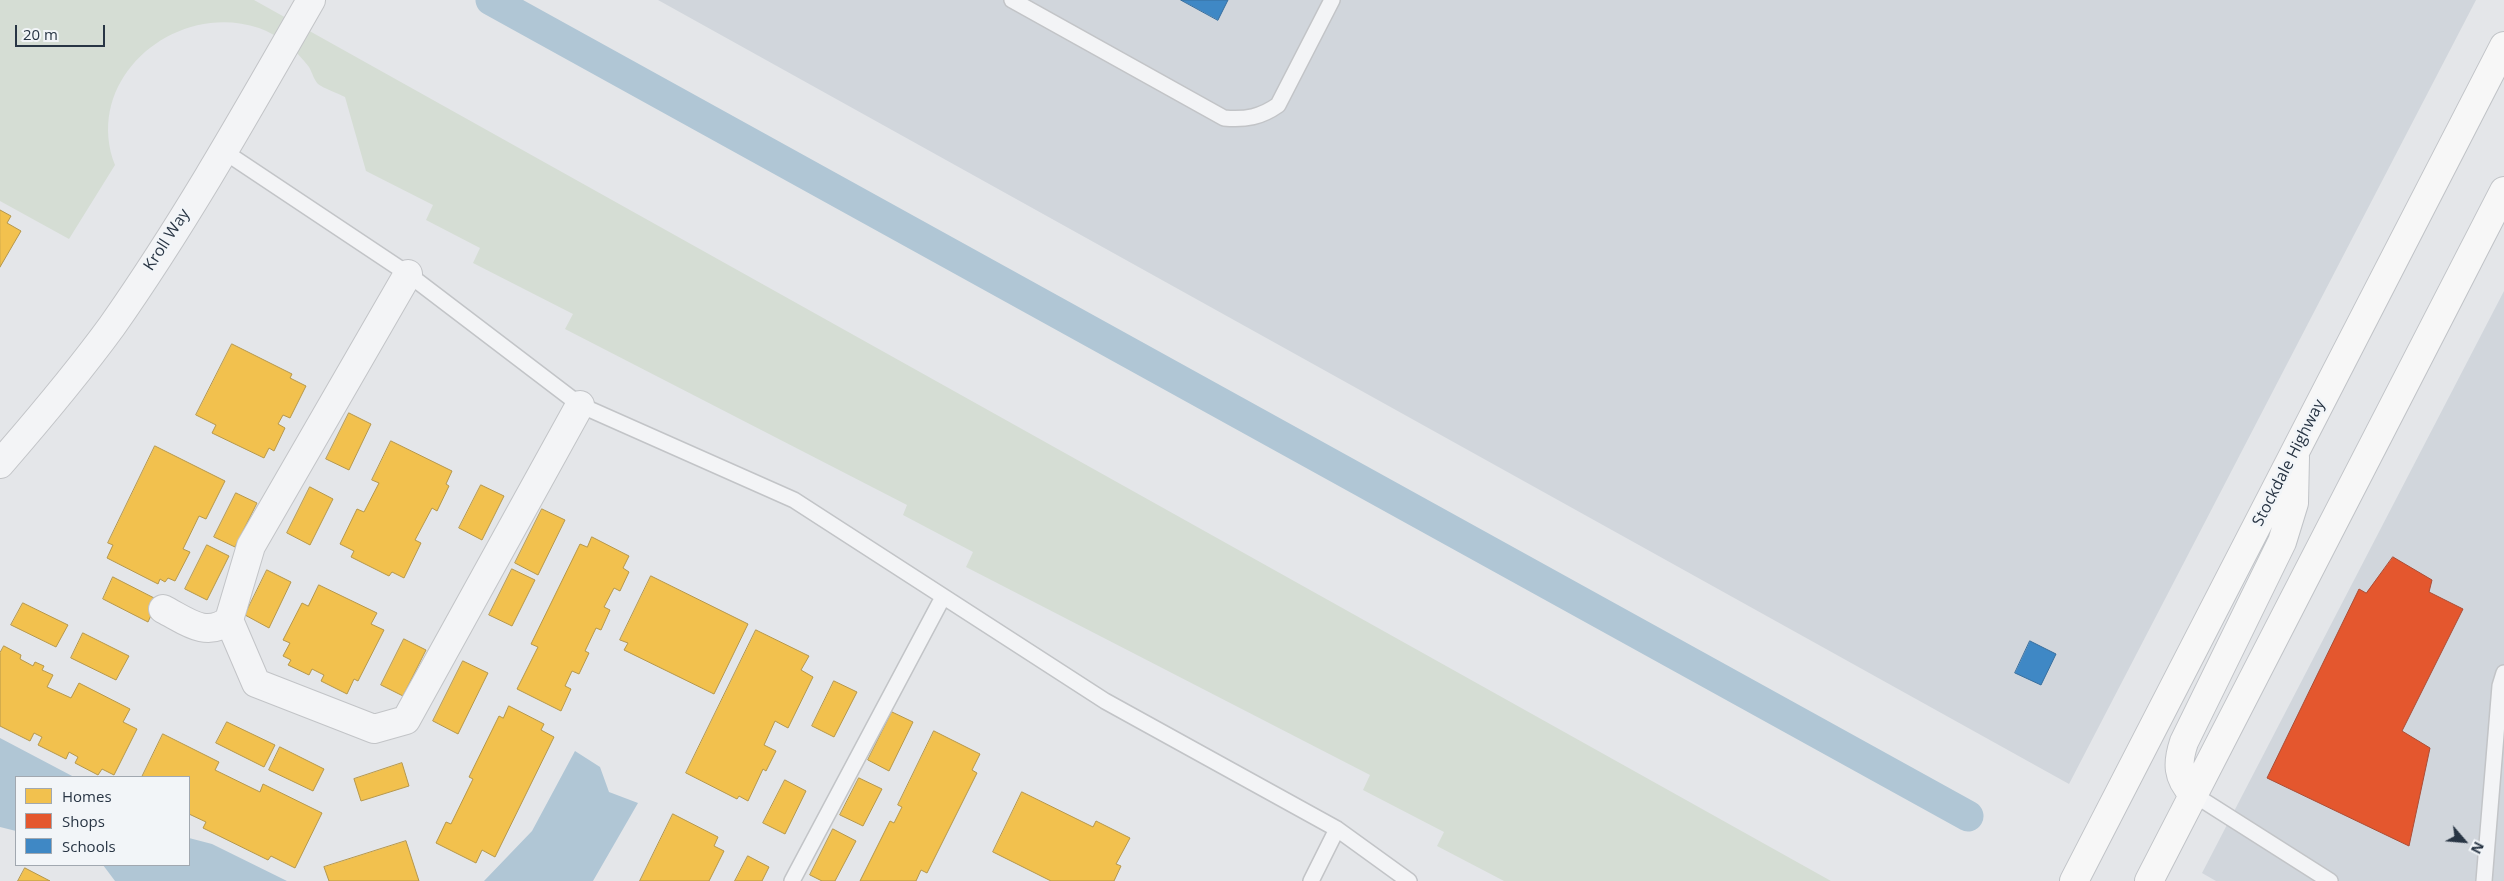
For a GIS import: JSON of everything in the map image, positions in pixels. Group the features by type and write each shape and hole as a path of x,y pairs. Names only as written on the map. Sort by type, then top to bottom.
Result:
{"main road":[{"name":"Stockdale Highway","path":"2074,881 2504,46"},
{"path":"2149,881 2504,192"},
{"path":"2194,794 2184,783 2179,773 2180,752 2188,730 2282,542 2294,503 2296,450"}],"street":[{"name":"Kroll Way","path":"0,464 54,402 112,325 225,152 311,0"},
{"path":"163,608 204,630 222,626 230,620 251,546 408,274"},
{"path":"230,620 256,683 374,729 406,720 580,405"}],"lane":[{"path":"1012,0 1224,118 1238,120 1267,113 1278,105 1332,0"},
{"path":"225,152 408,274 580,405 794,500 1105,700 1338,829 1409,881"},
{"path":"792,881 943,597"},
{"path":"2484,881 2500,686 2504,673"},
{"path":"2194,794 2330,881"},
{"path":"1311,881 1338,829"}],"shaded area":[{"path":"0,0 254,0 1831,881 1504,881 1437,846 1444,832 1363,790 1370,775 966,567 973,552 903,515 907,505 565,329 573,314 473,263 480,248 426,220 433,205 366,171 345,97 318,84 309,67 293,49 280,39 259,28 228,22 197,25 168,36 144,53 124,76 112,103 108,133 115,165 69,239 0,201"},
{"path":"658,0 2476,0 2069,784"},
{"path":"2504,291 2504,881 2216,881 2202,873"}],"water":[{"path":"0,738 72,776 15,776 15,831 0,827"},
{"path":"575,751 600,767 609,792 638,803 593,881 484,881 532,831"},
{"path":"190,838 212,844 287,881 115,881 104,866 190,866"}],"building: Homes":[{"path":"0,210 11,216 7,223 21,231 0,267"},
{"path":"232,344 292,374 290,378 306,386 290,418 283,415 278,424 285,428 274,451 269,448 264,458 212,433 216,425 196,415"},
{"path":"349,413 371,424 349,470 326,459"},
{"path":"391,441 452,471 446,484 449,486 437,511 432,508 415,540 421,543 404,578 392,572 389,576 351,557 354,551 340,544 357,509 364,512 379,483 372,480"},
{"path":"155,446 225,481 206,519 199,516 183,549 190,552 175,581 168,578 165,582 160,579 158,584 107,558 113,545 108,543"},
{"path":"481,485 504,496 482,540 459,528"},
{"path":"310,487 333,499 310,545 287,533"},
{"path":"236,493 257,503 235,547 214,537"},
{"path":"542,509 565,520 538,575 515,563"},
{"path":"592,537 629,556 623,568 629,572 620,591 614,588 604,607 610,610 601,630 596,628 585,651 589,653 579,674 572,671 565,686 571,689 561,711 517,689 538,647 531,644 580,544 587,547"},
{"path":"207,545 229,556 207,600 185,589"},
{"path":"512,569 535,580 512,626 489,615"},
{"path":"267,570 291,582 269,628 245,615"},
{"path":"651,576 748,624 714,694 624,650 628,643 620,640"},
{"path":"113,577 158,600 148,622 103,599"},
{"path":"319,585 377,613 371,624 384,630 358,681 354,679 347,694 321,681 324,675 312,669 309,675 288,665 291,660 283,656 290,643 283,640 302,603 308,606"},
{"path":"23,603 68,625 56,647 11,625"},
{"path":"756,630 809,656 801,670 813,677 788,728 775,721 764,745 776,751 766,771 763,769 748,801 739,796 737,799 686,773"},
{"path":"83,633 129,656 116,680 71,658"},
{"path":"404,639 426,650 403,696 381,685"},
{"path":"4,646 21,655 20,659 33,666 35,662 44,666 42,670 53,675 47,687 71,698 79,683 130,709 123,722 137,729 114,775 102,769 98,775 75,763 78,757 69,752 66,759 38,745 42,737 34,733 30,741 0,726 0,653"},
{"path":"463,661 488,673 458,734 433,721"},
{"path":"834,681 857,692 834,737 812,726"},
{"path":"509,706 544,724 541,730 554,737 495,857 482,850 476,863 436,843 446,822 451,824 473,779 469,777 499,716 503,718"},
{"path":"892,712 913,722 889,771 868,760"},
{"path":"227,722 275,745 264,767 216,743"},
{"path":"934,731 980,754 972,770 977,773 927,873 921,870 916,881 860,881 890,821 894,823 902,807 898,805"},
{"path":"163,734 219,762 215,770 260,792 263,784 322,813 295,868 271,856 268,860 203,828 206,822 190,814 190,776 142,776"},
{"path":"280,747 324,769 313,791 269,770"},
{"path":"402,763 409,786 361,801 354,779"},
{"path":"859,778 882,789 863,826 840,815"},
{"path":"785,780 806,791 785,834 763,823"},
{"path":"1022,792 1093,827 1096,821 1130,838 1116,864 1121,866 1114,881 1051,881 993,852"},
{"path":"673,814 718,837 714,846 724,851 709,881 640,881"},
{"path":"833,829 856,841 835,881 822,881 810,875"},
{"path":"406,841 419,881 329,881 324,867"},
{"path":"748,856 769,867 762,881 735,881"},
{"path":"25,868 50,881 18,881"}],"building: Shops":[{"path":"2393,557 2432,580 2429,592 2463,609 2402,731 2430,748 2409,846 2267,778 2359,589 2366,593"}],"building: Schools":[{"path":"1181,0 1228,0 1218,20"},
{"path":"2030,641 2056,654 2041,685 2015,673"}],"waterway":[{"path":"491,0 1968,816"}]}
